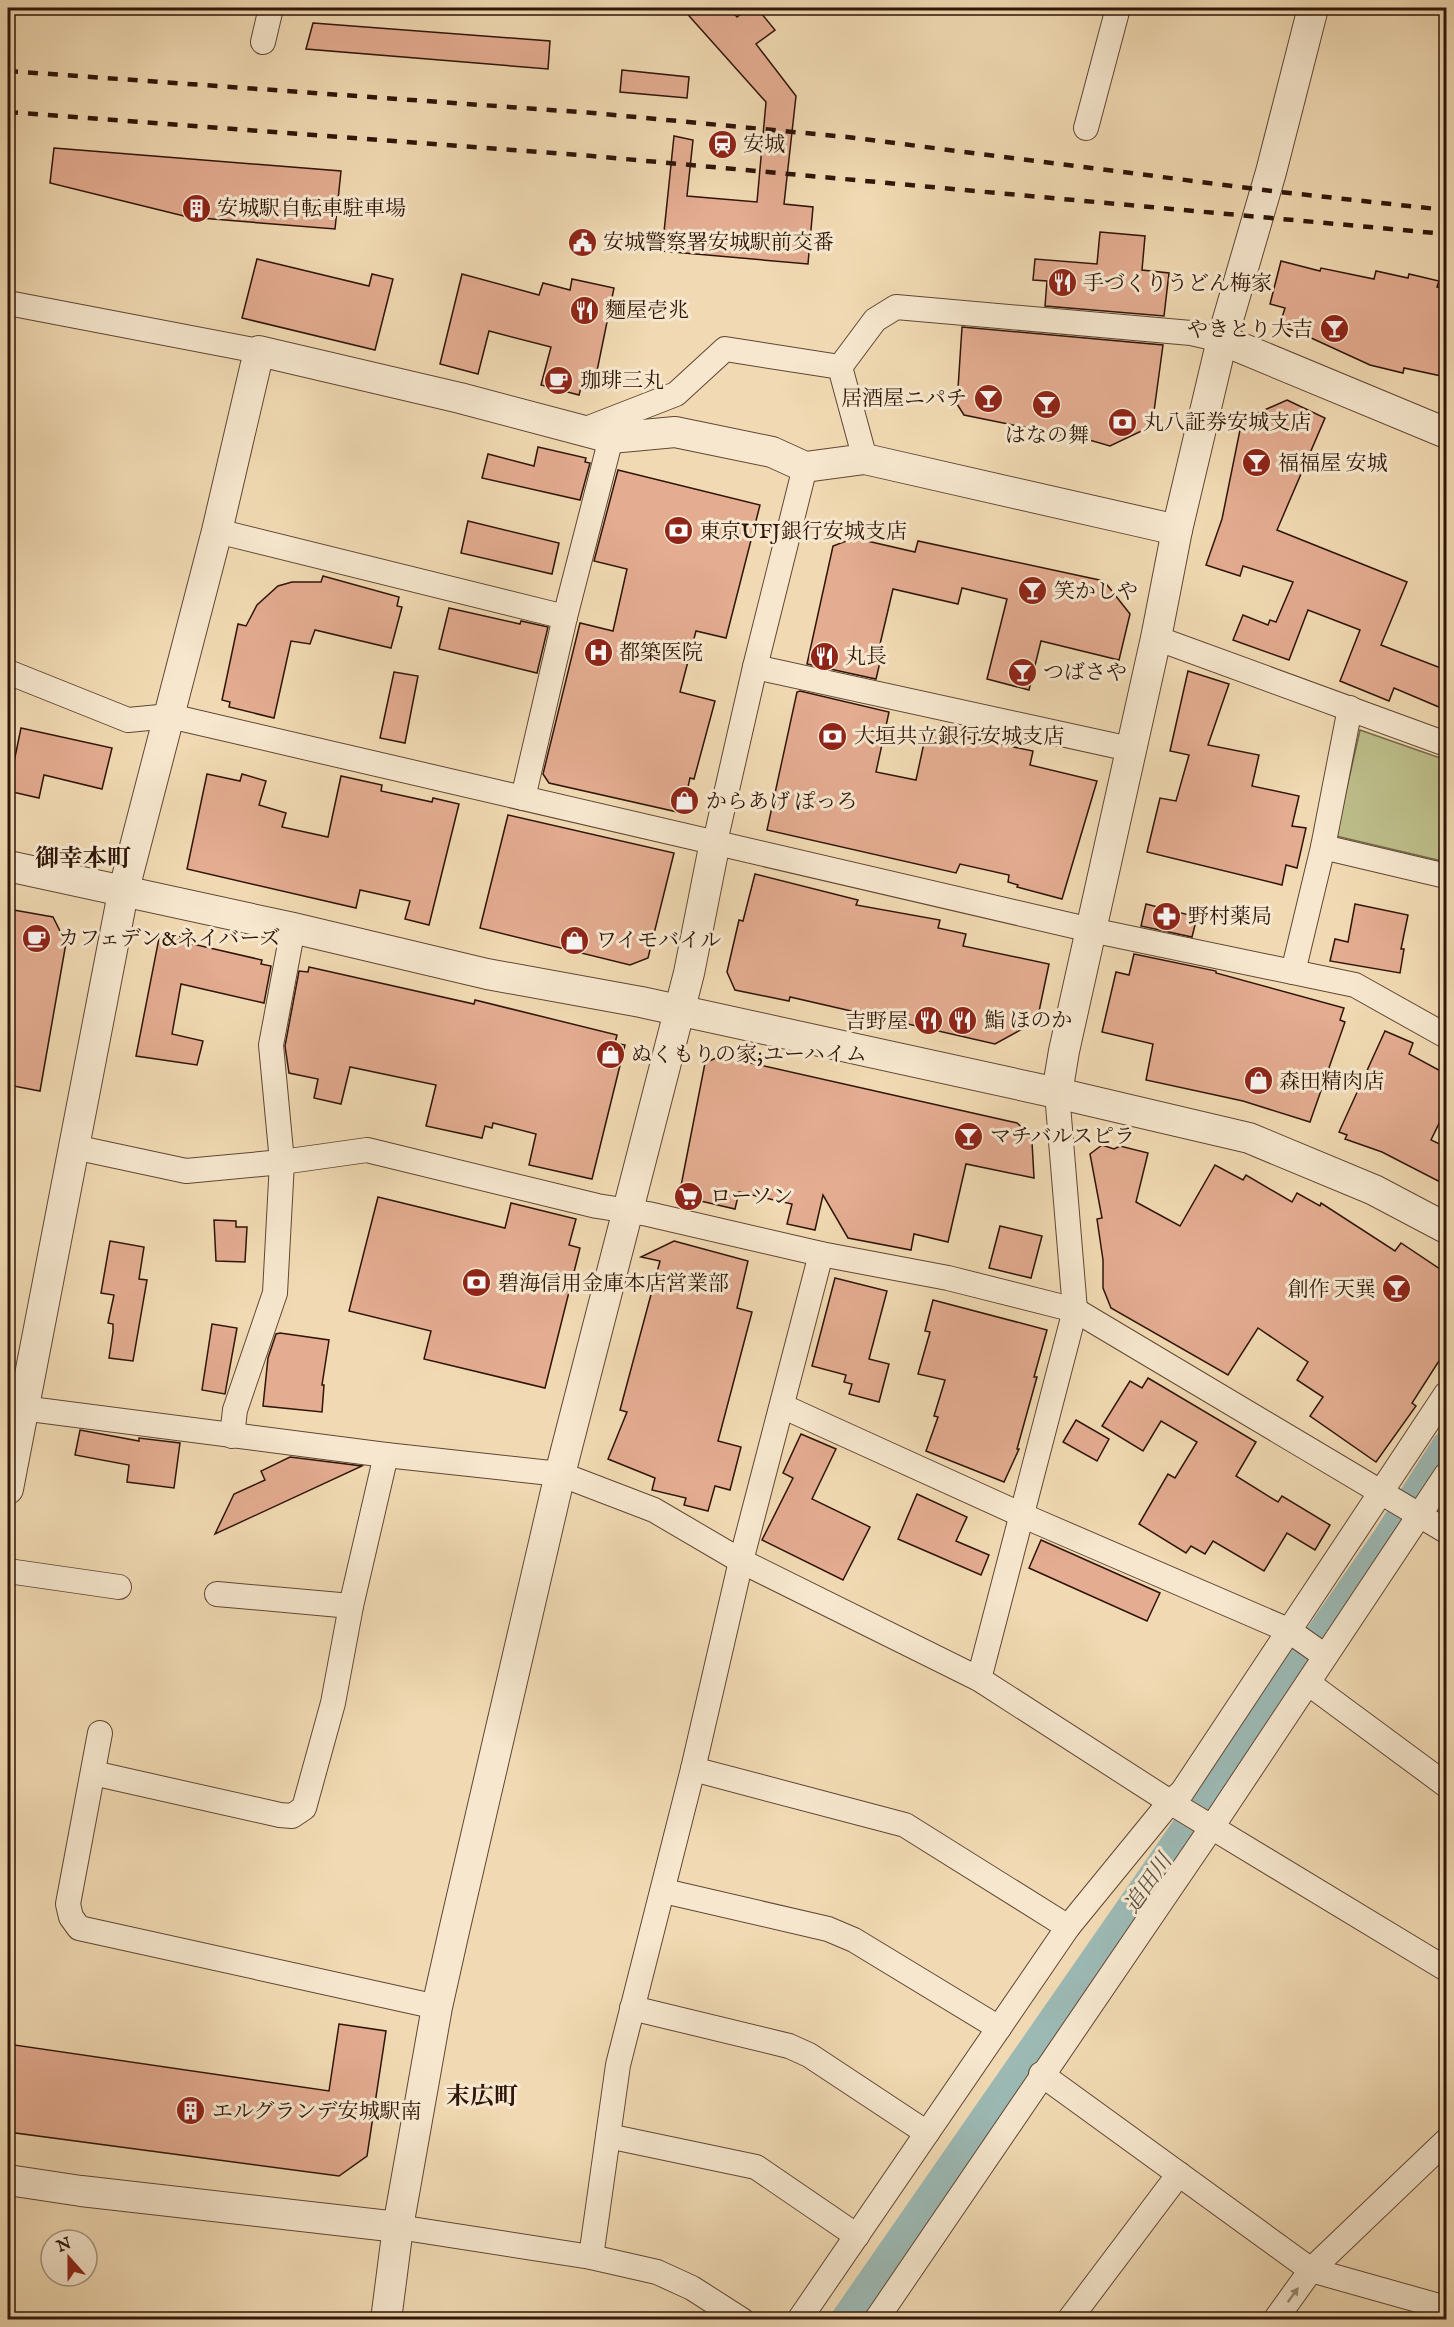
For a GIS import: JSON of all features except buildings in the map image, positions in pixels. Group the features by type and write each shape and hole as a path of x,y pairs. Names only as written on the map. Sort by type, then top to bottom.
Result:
{"street":[{"path":"263,42 271,8"},
{"path":"1086,128 1118,8"},
{"path":"979,1679 1075,1310 1057,1093 1130,749 1156,638 1177,530 1222,340 1272,172 1313,8"},
{"path":"8,303 259,351 599,434 675,432 772,452 805,467 865,459 1177,530"},
{"path":"840,367 875,320 896,307 1191,333 1222,340 1446,433"},
{"path":"599,434 676,394 725,349 840,367"},
{"path":"8,1489 15,1408 74,1148 123,892 170,716 259,351"},
{"path":"840,367 865,459"},
{"path":"523,798 565,617 599,434"},
{"path":"386,2319 398,2227 437,2007 560,1474 679,1011 755,667 805,467"},
{"path":"216,531 565,617"},
{"path":"1156,638 1446,744"},
{"path":"755,667 1130,749"},
{"path":"8,672 128,720 170,716 1091,930 1355,985 1446,1036"},
{"path":"1293,972 1323,847 1350,708"},
{"path":"1323,847 1446,876"},
{"path":"8,866 293,928 488,974 640,1002 1057,1093 1249,1138 1374,1190 1446,1228"},
{"path":"232,1436 235,1410 275,1293 282,1162 271,1045 293,928"},
{"path":"74,1148 186,1171 282,1162 367,1150 597,1206 628,1210 822,1254 948,1278 1075,1310 1421,1514 1446,1531"},
{"path":"591,2257 618,2065 664,1892 741,1561 822,1254"},
{"path":"799,2319 1068,1927 1170,1802 1182,1792 1446,1394"},
{"path":"782,1406 1288,1630 1325,1656"},
{"path":"15,1408 386,1455 560,1474 654,1510 741,1561 979,1679 1170,1802 1446,1970"},
{"path":"93,1773 292,1816 304,1808 333,1703 351,1606 386,1455"},
{"path":"885,2316 1041,2074 1212,1827 1446,1475"},
{"path":"8,1571 119,1587"},
{"path":"217,1594 351,1606"},
{"path":"1308,1683 1446,1785"},
{"path":"100,1733 68,1904 71,1917 79,1928 437,2007"},
{"path":"693,1769 904,1825 1068,1927"},
{"path":"664,1892 828,1929 845,1936 999,2028"},
{"path":"632,2008 789,2046 809,2055 927,2133"},
{"path":"1041,2074 1311,2270 1446,2308"},
{"path":"608,2136 756,2167 857,2236"},
{"path":"1275,2319 1311,2270 1446,2141"},
{"path":"1069,2319 1179,2174"},
{"path":"8,2180 81,2191 398,2227 591,2257 657,2271 692,2288 742,2319"}],"green space":[{"path":"1360,730 1446,760 1446,862 1336,836"}],"waterway":[{"name":"追田川","path":"844,2320 1385,1540 1446,1445"}],"railway":[{"path":"8,71 593,113 847,137 1280,192 1446,210"},
{"path":"8,112 592,156 1446,234"}],"place":[{"name":"安城","path":"722,144"},
{"name":"安城駅自転車駐車場","path":"196,208"},
{"name":"安城警察署安城駅前交番","path":"582,242"},
{"name":"手づくりうどん梅家","path":"1062,283"},
{"name":"麵屋壱兆","path":"584,310"},
{"name":"やきとり大吉","path":"1334,329"},
{"name":"珈琲三丸","path":"559,380"},
{"name":"居酒屋ニパチ","path":"988,398"},
{"name":"はなの舞","path":"1047,404"},
{"name":"丸八証券安城支店","path":"1122,422"},
{"name":"福福屋 安城","path":"1257,463"},
{"name":"東京UFJ銀行安城支店","path":"678,531"},
{"name":"笑かしや","path":"1033,591"},
{"name":"都築医院","path":"598,652"},
{"name":"丸長","path":"824,656"},
{"name":"つばさや","path":"1022,672"},
{"name":"大垣共立銀行安城支店","path":"833,736"},
{"name":"からあげ ぽっろ","path":"685,801"},
{"name":"野村薬局","path":"1167,916"},
{"name":"カフェデン&ネイバーズ","path":"37,938"},
{"name":"ワイモバイル","path":"575,940"},
{"name":"鮨 ほのか","path":"963,1020"},
{"name":"吉野屋","path":"929,1021"},
{"name":"ぬくもりの家;ユーハイム","path":"610,1054"},
{"name":"森田精肉店","path":"1258,1081"},
{"name":"マチバルスピラ","path":"969,1136"},
{"name":"ローソン","path":"689,1196"},
{"name":"碧海信用金庫本店営業部","path":"477,1283"},
{"name":"創作 天巽","path":"1397,1289"},
{"name":"エルグランデ安城駅南","path":"191,2111"}],"district":[{"name":"御幸本町","path":"83,858"},
{"name":"末広町","path":"482,2096"}]}
